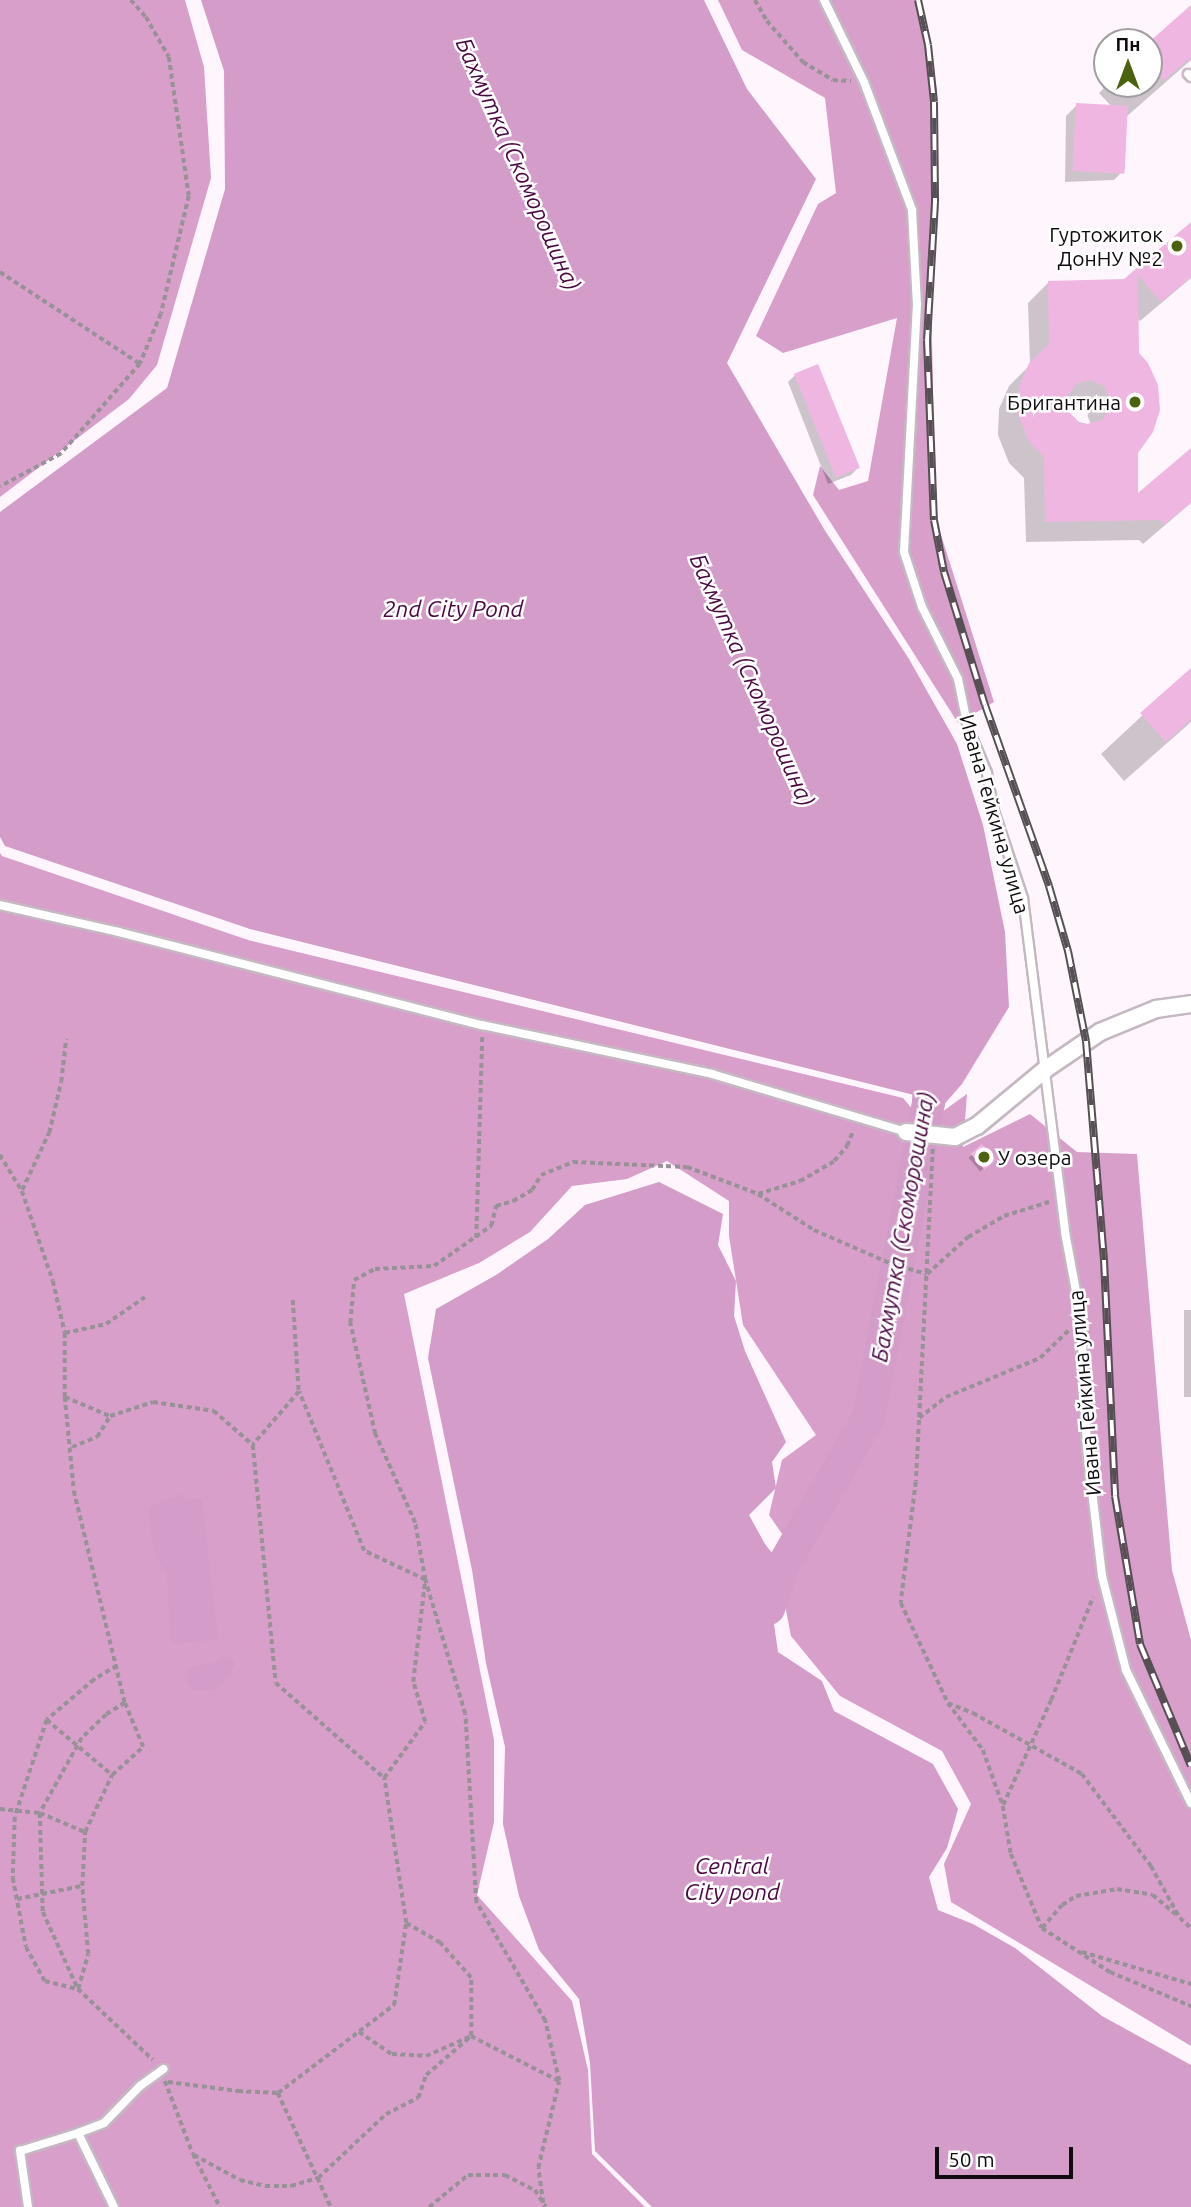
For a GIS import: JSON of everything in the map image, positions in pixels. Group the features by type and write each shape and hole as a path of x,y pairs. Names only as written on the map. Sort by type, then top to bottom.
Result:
{"street":[{"path":"906,1132 934,1137 955,1137 968,1131 1046,1069 1126,1019 1156,1009 1191,1004"}],"lane":[{"name":"Ивана Гейкина улица","path":"824,0 864,82 912,210 917,304 904,552 922,607 958,679 968,728 987,773 994,811 1023,898 1061,1198 1081,1318 1087,1448 1101,1576 1126,1670 1191,1803"},
{"path":"0,905 119,932 482,1026 712,1074 906,1132"},
{"path":"28,2207 20,2151 104,2123 140,2086 163,2068"},
{"path":"78,2133 114,2207"}],"path":[{"path":"0,486 61,454 140,363 161,314 189,196 169,57 146,17 131,0"},
{"path":"755,0 767,21 803,62 833,80 864,82"},
{"path":"0,272 140,363"},
{"path":"476,1238 482,1026"},
{"path":"22,1191 49,1133 61,1082 66,1039"},
{"path":"758,1194 800,1181 834,1161 847,1146 860,1118"},
{"path":"934,1137 916,1482 901,1603 948,1703 983,1750 1003,1806 1011,1854 1042,1927 1110,1972 1191,2006"},
{"path":"0,1155 22,1191 53,1281 65,1333 65,1397 74,1491 125,1703 143,1747 112,1775 85,1832 82,1886 88,1954 78,1989"},
{"path":"544,2205 538,2168 559,2081 545,2021 476,1902 465,1714 425,1580 415,1523 375,1434 350,1323 354,1280 375,1269 434,1266 491,1226 496,1206 513,1201 532,1190 541,1175 573,1162 687,1167 758,1194 814,1230 892,1264 927,1274"},
{"path":"927,1274 968,1237 992,1223 1061,1198"},
{"path":"65,1333 106,1324 145,1297"},
{"path":"293,1300 299,1392 364,1551 425,1580"},
{"path":"919,1418 946,1397 1040,1358 1081,1318"},
{"path":"253,1445 299,1392"},
{"path":"65,1397 110,1416"},
{"path":"71,1448 97,1437 110,1416 153,1402 214,1411 253,1445 276,1683 384,1778 406,1923 394,2005 278,2092 238,2091 165,2082"},
{"path":"1003,1806 1029,1743 1051,1700 1101,1576"},
{"path":"384,1778 425,1722 413,1682 425,1580"},
{"path":"78,1989 45,1981 26,1947 13,1878 17,1811 47,1720 94,1680 117,1666"},
{"path":"125,1703 106,1715 78,1746 40,1813 43,1912 78,1989 163,2068 165,2082 193,2154 220,2207"},
{"path":"948,1703 1029,1743 1082,1774 1151,1866 1180,1918 1191,1922"},
{"path":"47,1720 112,1775"},
{"path":"0,1809 40,1813 85,1832"},
{"path":"17,1899 82,1886"},
{"path":"1042,1927 1062,1905 1076,1896 1117,1889 1153,1895 1191,1928"},
{"path":"193,2154 240,2180 265,2186 291,2186 318,2178 386,2114 418,2098 426,2075 471,2036 471,1978 440,1943 406,1923"},
{"path":"1078,1951 1191,1984"},
{"path":"359,2032 392,2054 426,2056 471,2036"},
{"path":"471,2036 559,2081"},
{"path":"278,2092 331,2207"},
{"path":"429,2207 468,2175 505,2175 535,2190 544,2205"}],"shaded area":[{"path":"0,0 185,0 204,67 211,178 157,365 129,399 0,497"},
{"path":"718,0 919,0 937,90 931,274 935,516 994,702 958,723 813,495 820,466 839,490 868,481 897,318 783,353 756,336 818,204 836,193 825,98 742,50"},
{"path":"0,853 2,856 248,940 903,1098 925,1124 967,1094 963,1147 1030,1114 1077,1152 1137,1154 1172,1570 1191,1640 1191,2046 951,1902 944,1864 971,1804 942,1751 840,1696 791,1636 785,1605 798,1557 769,1515 782,1460 816,1435 743,1325 729,1236 729,1201 667,1161 627,1179 572,1186 530,1232 479,1263 404,1294 494,1740 494,1822 477,1895 572,2001 588,2070 592,2154 645,2207 0,2207"}],"water":[{"name":"2nd City Pond","path":"201,0 704,0 747,89 816,179 727,363 824,529 909,659 957,744 983,825 1005,932 1009,1007 962,1084 932,1118 922,1119 914,1095 250,929 5,846 0,837 0,512 167,388 225,189 224,71"},
{"name":"Central City pond","path":"659,1182 723,1214 718,1245 736,1281 734,1316 745,1351 786,1442 772,1462 776,1488 749,1515 765,1544 787,1572 772,1610 778,1652 822,1681 834,1711 933,1764 958,1809 947,1848 929,1877 938,1910 973,1924 1015,1948 1102,2016 1191,2065 1191,2207 652,2207 595,2151 590,2063 579,1999 539,1950 519,1896 503,1824 505,1747 486,1663 472,1570 428,1358 436,1309 496,1275 548,1239 585,1205"},
{"path":"184,1494 185,1500 202,1498 218,1639 175,1644 170,1637 167,1572 159,1563 153,1546 149,1511 152,1505"},
{"path":"222,1656 232,1658 235,1664 230,1675 221,1686 208,1691 194,1691 188,1683 187,1668 216,1662"}],"building":[{"path":"1191,5 1191,57 1164,80 1163,79 1163,30"},
{"path":"1076,103 1128,106 1124,174 1072,171"},
{"name":"Бригантина","path":"1191,222 1191,277 1161,302 1138,275 1139,353 1148,363 1158,385 1160,410 1153,432 1138,453 1138,493 1191,448 1191,502 1164,525 1160,520 1045,522 1044,457 1029,442 1018,414 1019,387 1029,363 1049,344 1048,281 1124,279","holes":["1090,380 1104,386 1111,400 1110,408 1102,420 1080,423 1069,412 1067,397 1076,384"]},
{"path":"818,364 860,468 836,478 794,374"},
{"path":"1191,668 1191,719 1166,742 1140,713"},
{"name":"У озера","path":"982,1144 996,1160 984,1170 971,1154"}],"waterway":[{"name":"Бахмутка (Скоморошина)","path":"768,1608 782,1566 868,1417 928,1101 930,1074"}],"railway":[{"path":"918,0 928,45 934,102 935,202 927,340 934,520 944,572 985,705 1049,886 1068,951 1086,1041 1104,1260 1115,1496 1140,1644 1191,1766"}],"place":[{"name":"Гуртожиток ДонНУ №2","path":"1177,246"},
{"name":"Бригантина","path":"1135,402"},
{"name":"У озера","path":"984,1157"}]}
